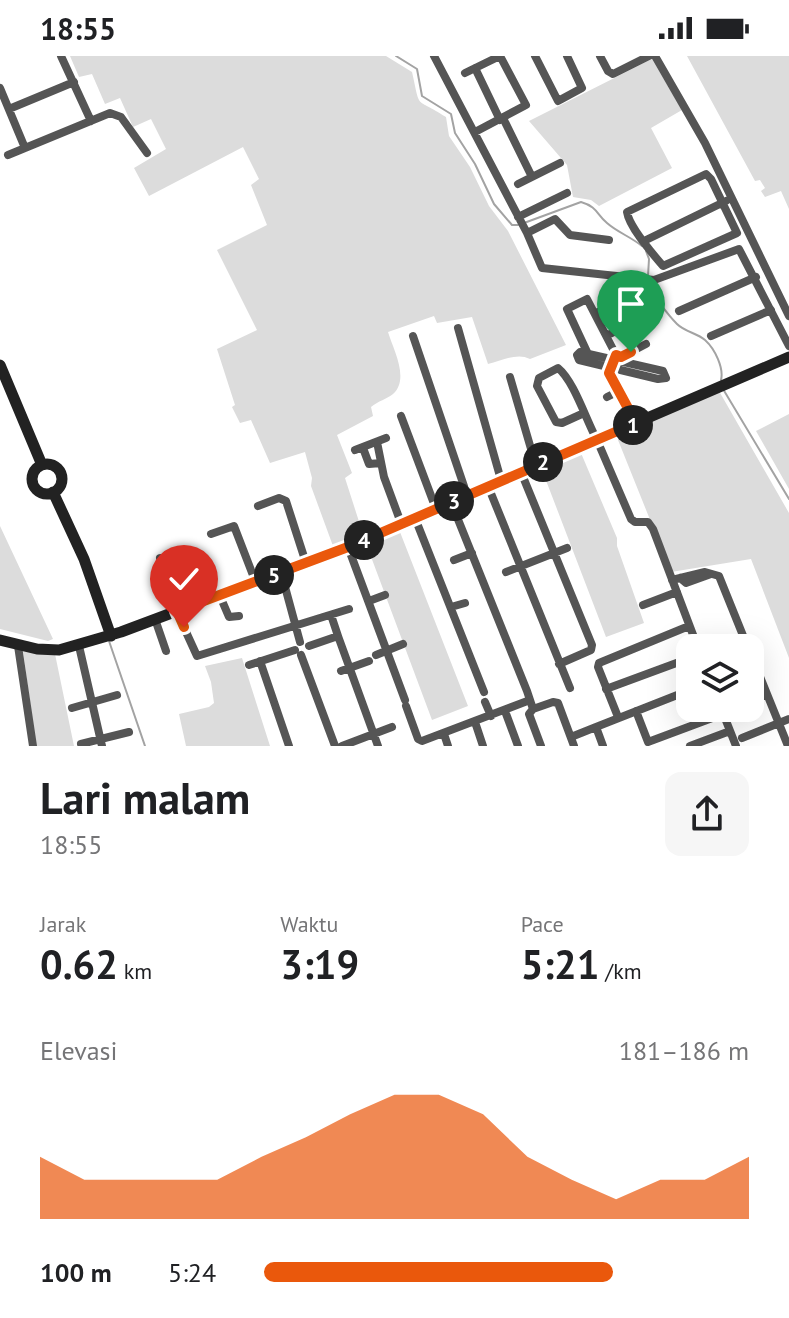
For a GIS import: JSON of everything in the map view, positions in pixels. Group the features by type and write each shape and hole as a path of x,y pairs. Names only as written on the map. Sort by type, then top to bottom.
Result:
{"street":[{"path":"61,56 91,121"},
{"path":"434,56 544,269 654,280 736,248 756,277 789,346"},
{"path":"465,73 500,56 526,105 475,132"},
{"path":"535,56 558,101 582,88 567,56"},
{"path":"600,56 613,74 652,56 705,143 727,201 737,229 734,234 665,266 634,230 627,212 704,174 709,175 727,201 789,316"},
{"path":"475,68 532,177"},
{"path":"9,109 74,82"},
{"path":"0,88 25,148"},
{"path":"8,155 110,113 121,117 147,153"},
{"path":"518,184 560,163"},
{"path":"522,224 567,193"},
{"path":"644,241 727,201"},
{"path":"522,224 555,219 570,235 609,240"},
{"path":"679,311 756,277"},
{"path":"596,313 634,295 650,326"},
{"path":"609,363 658,379 666,378 663,371 609,363 577,358 579,352 588,354 567,309 587,299 596,313 608,335 609,363 619,391 636,423"},
{"path":"711,336 771,310"},
{"path":"608,335 645,316"},
{"path":"458,328 501,480"},
{"path":"413,336 467,495"},
{"path":"609,363 646,344"},
{"path":"0,640 46,650 79,646 111,636 348,547 789,357"},
{"path":"0,365 42,465"},
{"path":"584,413 562,423 556,422 537,386 539,378 561,369 584,413 597,440 631,519 650,523 676,579 677,592 692,634"},
{"path":"510,377 536,466"},
{"path":"607,397 619,391"},
{"path":"401,416 436,509"},
{"path":"381,463 369,464 359,449 386,438"},
{"path":"377,442 401,523"},
{"path":"42,465 55,466 61,474 61,483 53,492 42,493 34,487 33,473 42,465"},
{"path":"521,472 592,648 559,664"},
{"path":"488,486 570,688"},
{"path":"53,492 84,559 111,636"},
{"path":"258,506 279,498 286,501 306,563"},
{"path":"451,502 472,553 488,579 532,704 529,714 541,746"},
{"path":"415,518 484,692"},
{"path":"211,534 234,526 256,583"},
{"path":"348,547 420,741 505,711 553,702 558,703 572,741 618,717 676,695"},
{"path":"506,572 567,548"},
{"path":"454,560 472,553"},
{"path":"179,559 161,561 177,611 197,656 349,609"},
{"path":"281,572 301,648 335,746"},
{"path":"676,579 691,583 714,573 719,576 743,634"},
{"path":"643,605 677,592"},
{"path":"369,601 385,595"},
{"path":"220,596 229,617 239,616"},
{"path":"451,607 465,603"},
{"path":"331,615 346,670 378,746"},
{"path":"155,619 166,651"},
{"path":"618,717 599,663 689,626"},
{"path":"249,665 338,636"},
{"path":"346,670 403,644"},
{"path":"18,646 33,746"},
{"path":"79,646 102,743"},
{"path":"260,661 289,746"},
{"path":"606,689 676,663"},
{"path":"764,687 787,742 773,746"},
{"path":"72,708 117,695"},
{"path":"485,702 491,716"},
{"path":"505,711 518,746"},
{"path":"636,711 648,742 695,722"},
{"path":"728,722 730,731 739,742 789,719"},
{"path":"475,722 483,746"},
{"path":"342,746 392,727"},
{"path":"596,727 603,746"},
{"path":"690,746 730,731"},
{"path":"81,744 102,743 129,732"},
{"path":"444,734 448,746"}],"shaded area":[{"path":"70,56 386,56 412,72 420,102 446,117 449,136 470,167 489,206 508,231 566,345 530,359 515,357 488,364 472,317 437,323 434,316 388,332 399,364 398,388 391,396 371,407 373,416 337,435 352,473 345,478 363,534 333,546 311,486 305,452 270,463 251,420 240,423 232,407 235,405 217,349 257,330 217,250 267,225 251,185 259,179 243,147 149,196 134,168 166,149 151,119 133,127 120,98 105,104 92,74 79,77"},
{"path":"687,56 789,56 789,209 781,191 765,197 761,191 765,188 760,180 755,181"},
{"path":"652,59 682,110 651,128 672,168 599,206 591,200 573,197 567,165 529,121"},
{"path":"719,391 789,513 789,658 751,559 671,572 616,435"},
{"path":"789,414 789,489 756,431"},
{"path":"581,453 617,538 617,546 644,623 606,637 542,470"},
{"path":"0,526 53,639 48,641 0,629"},
{"path":"400,532 468,706 432,720 367,546"},
{"path":"23,651 55,654 74,746 36,746"},
{"path":"242,658 270,746 186,746 179,714 214,703 205,666"}],"waterway":[{"path":"396,56 417,69 422,96 451,114 455,133 475,164 494,204 512,225 518,225"},
{"path":"524,223 581,202 591,206 603,220 642,246"},
{"path":"646,251 648,276"},
{"path":"648,283 677,324 709,344 720,364 721,380"},
{"path":"723,389 789,499"},
{"path":"109,641 145,746"}],"route":[{"path":"184,627 177,611 348,547 636,423 609,373 616,355 621,357 631,352"}]}
